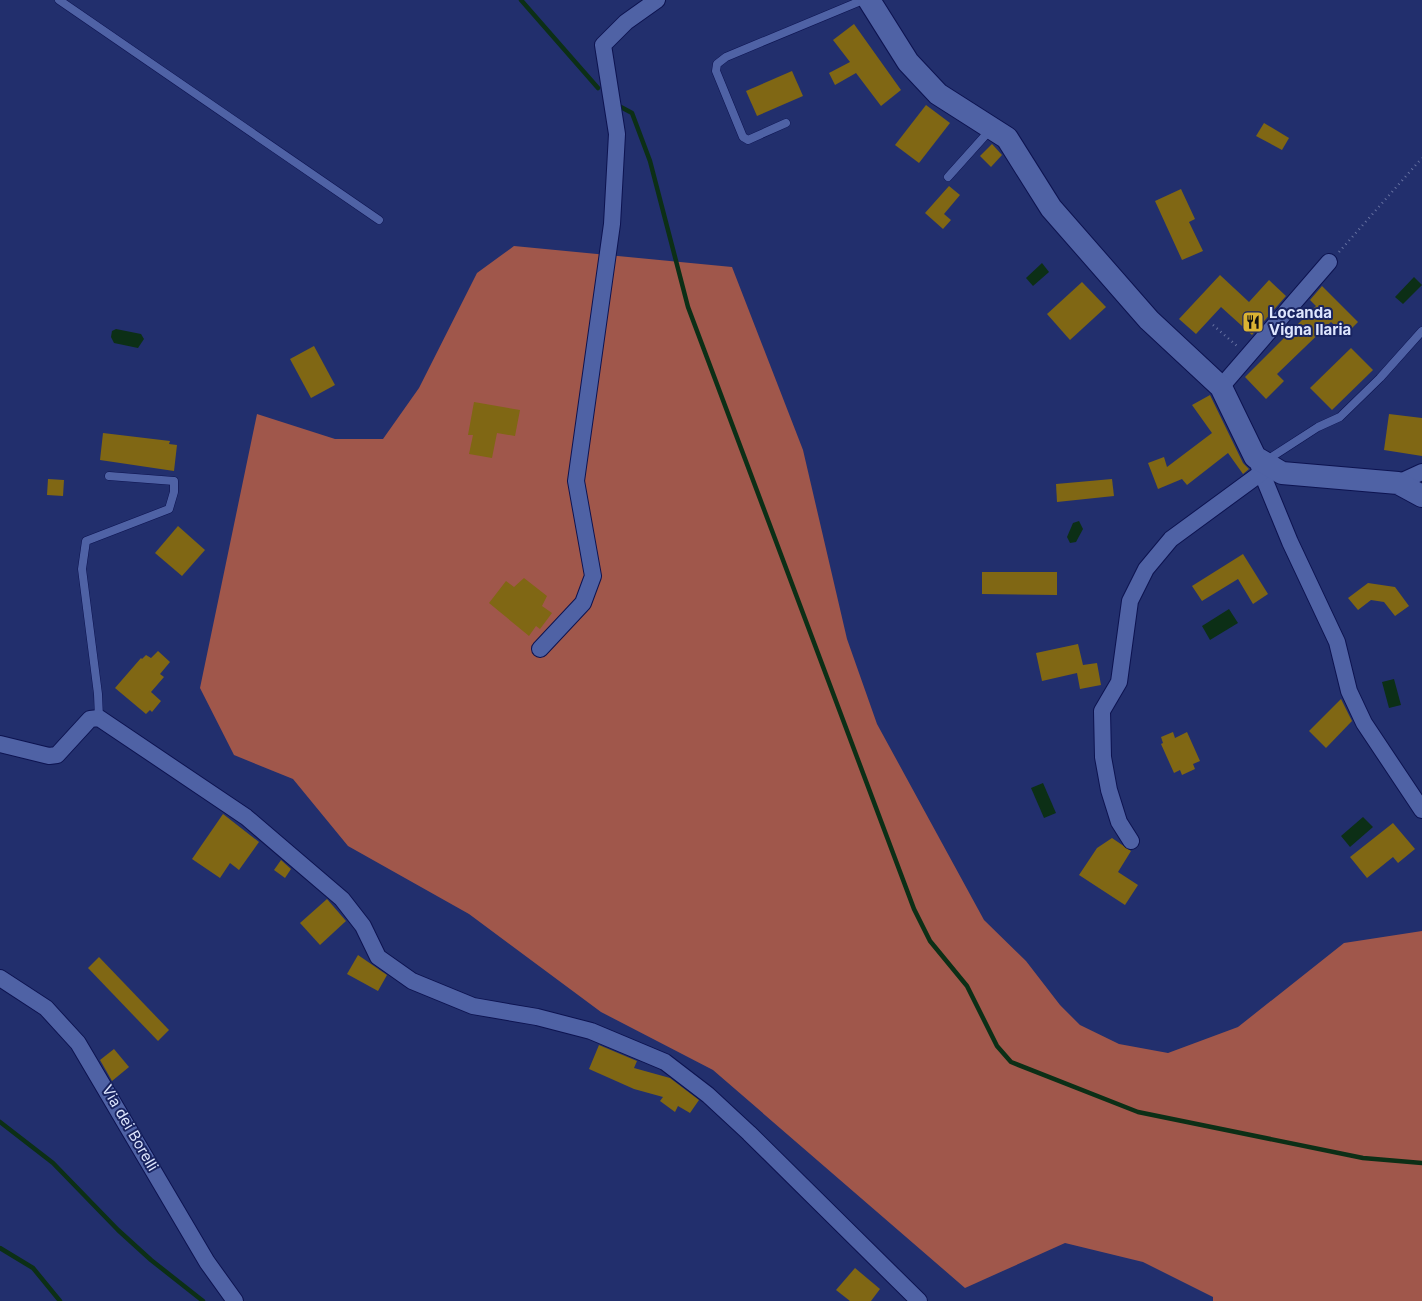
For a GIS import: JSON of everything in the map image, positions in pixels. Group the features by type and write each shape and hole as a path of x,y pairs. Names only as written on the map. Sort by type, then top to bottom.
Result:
{"street":[{"path":"540,649 584,603 593,576 576,480 612,224 617,134 603,45 626,22 657,0"},
{"path":"869,0 908,62 938,94 1007,138 1051,208 1149,320 1222,387 1260,464 1290,542 1337,642 1349,691 1364,723 1422,810"},
{"path":"1222,387 1329,262"},
{"path":"1260,464 1282,473 1398,483 1422,496"},
{"path":"1131,841 1119,822 1109,790 1103,757 1102,711 1119,682 1130,601 1146,569 1171,539 1260,464"},
{"path":"1398,483 1422,472"},
{"path":"0,744 49,756 57,755 90,719 99,718 246,817 342,900 363,926 378,957 412,981 474,1006 537,1017 591,1031 665,1062 708,1095 749,1133 919,1301"},
{"name":"Via dei Borelli","path":"0,978 46,1008 78,1043 207,1262 235,1301"}],"lane":[{"path":"59,0 379,220"},
{"path":"786,123 748,140 743,137 716,71 717,64 726,57 863,0"},
{"path":"948,176 992,128"},
{"path":"1260,464 1318,427 1340,417 1380,378 1422,331"},
{"path":"99,718 98,694 82,569 86,541 169,509 174,492 174,481 109,476"}],"path":[{"path":"1329,262 1422,158"},
{"path":"1213,325 1248,356"}],"shaded area":[{"path":"514,246 732,267 803,450 847,639 877,724 984,920 1026,961 1060,1005 1080,1025 1119,1044 1168,1053 1238,1027 1344,943 1422,931 1422,1301 1213,1301 1213,1297 1143,1262 1065,1243 965,1288 713,1070 601,1012 469,914 348,846 293,779 234,755 200,688 257,414 335,439 383,439 419,388 477,273"},
{"path":"1042,263 1049,272 1033,286 1026,278"},
{"path":"1414,277 1422,285 1403,304 1395,297"},
{"path":"116,329 141,334 144,339 138,348 114,343 111,337 112,331"},
{"path":"1079,521 1083,529 1076,542 1070,543 1067,537 1073,523"},
{"path":"1229,609 1238,623 1210,640 1202,626"},
{"path":"1394,679 1401,705 1389,708 1382,682"},
{"path":"1043,783 1056,813 1044,818 1031,788"},
{"path":"1363,817 1373,827 1350,847 1341,836"}],"building":[{"path":"854,24 901,90 881,106 856,73 835,85 829,73 850,62 833,40"},
{"path":"792,71 803,96 757,116 746,91"},
{"path":"926,105 950,123 919,163 895,145"},
{"path":"1264,123 1289,138 1282,150 1256,136"},
{"path":"992,144 1002,155 991,167 980,156"},
{"path":"949,186 960,195 944,214 951,220 943,229 925,213"},
{"path":"1181,189 1195,219 1189,222 1203,251 1182,260 1155,201"},
{"path":"1220,275 1249,302 1269,280 1286,296 1252,335 1221,307 1196,334 1179,319"},
{"path":"1082,282 1106,307 1070,340 1047,314"},
{"path":"1322,286 1358,322 1345,335 1331,322 1277,374 1284,381 1266,399 1245,377 1316,306 1310,300"},
{"path":"314,346 335,385 311,398 290,359"},
{"path":"1351,348 1373,370 1332,410 1310,388"},
{"path":"1210,395 1243,463 1249,469 1243,474 1228,453 1187,485 1182,479 1158,489 1148,463 1164,457 1167,467 1212,433 1192,405"},
{"path":"474,402 520,410 515,436 497,433 492,458 469,454 473,435 468,435"},
{"path":"1389,414 1422,418 1422,456 1384,450"},
{"path":"103,433 170,441 169,444 177,445 174,471 100,460"},
{"path":"48,479 64,480 63,496 47,495"},
{"path":"1112,479 1114,496 1057,502 1056,484"},
{"path":"178,526 205,550 182,576 155,553"},
{"path":"1243,554 1268,594 1253,604 1238,579 1202,601 1192,586"},
{"path":"982,572 1057,572 1057,595 982,594"},
{"path":"524,578 547,596 542,606 552,613 540,629 536,626 529,636 489,603 506,581 514,587"},
{"path":"1368,583 1395,587 1409,606 1395,616 1384,602 1371,600 1358,610 1348,598"},
{"path":"1078,644 1083,665 1097,663 1101,685 1080,689 1077,673 1042,681 1036,653"},
{"path":"158,651 170,662 160,674 164,677 151,692 161,701 152,712 150,710 146,714 115,688 141,658 146,655 151,658"},
{"path":"1341,699 1352,721 1326,748 1309,731"},
{"path":"1173,732 1175,738 1187,732 1200,761 1193,764 1195,769 1182,775 1180,770 1174,773 1161,744 1163,743 1161,737"},
{"path":"223,814 259,842 239,870 230,863 220,878 192,859"},
{"path":"1393,823 1415,849 1398,863 1393,857 1367,878 1350,857"},
{"path":"1112,838 1131,851 1118,872 1138,885 1125,905 1079,875 1097,848"},
{"path":"281,860 291,869 285,878 274,870"},
{"path":"327,899 346,921 320,945 300,923"},
{"path":"358,955 387,975 378,991 347,974"},
{"path":"99,957 169,1030 158,1041 88,968"},
{"path":"599,1045 637,1061 634,1068 670,1078 699,1100 690,1113 678,1106 675,1112 660,1101 663,1097 634,1089 589,1069"},
{"path":"114,1049 129,1067 112,1081 100,1060"},
{"path":"855,1268 880,1289 871,1301 850,1301 836,1290"}],"waterway":[{"path":"521,0 598,88"},
{"path":"619,106 632,113 650,161 688,307 914,909 930,941 967,986 997,1046 1011,1062 1138,1112 1363,1158 1422,1163"},
{"path":"0,1122 53,1163 118,1230 151,1260 203,1301"},
{"path":"0,1248 33,1268 60,1301"}],"place":[{"name":"Locanda Vigna Ilaria","path":"1253,322"}]}
